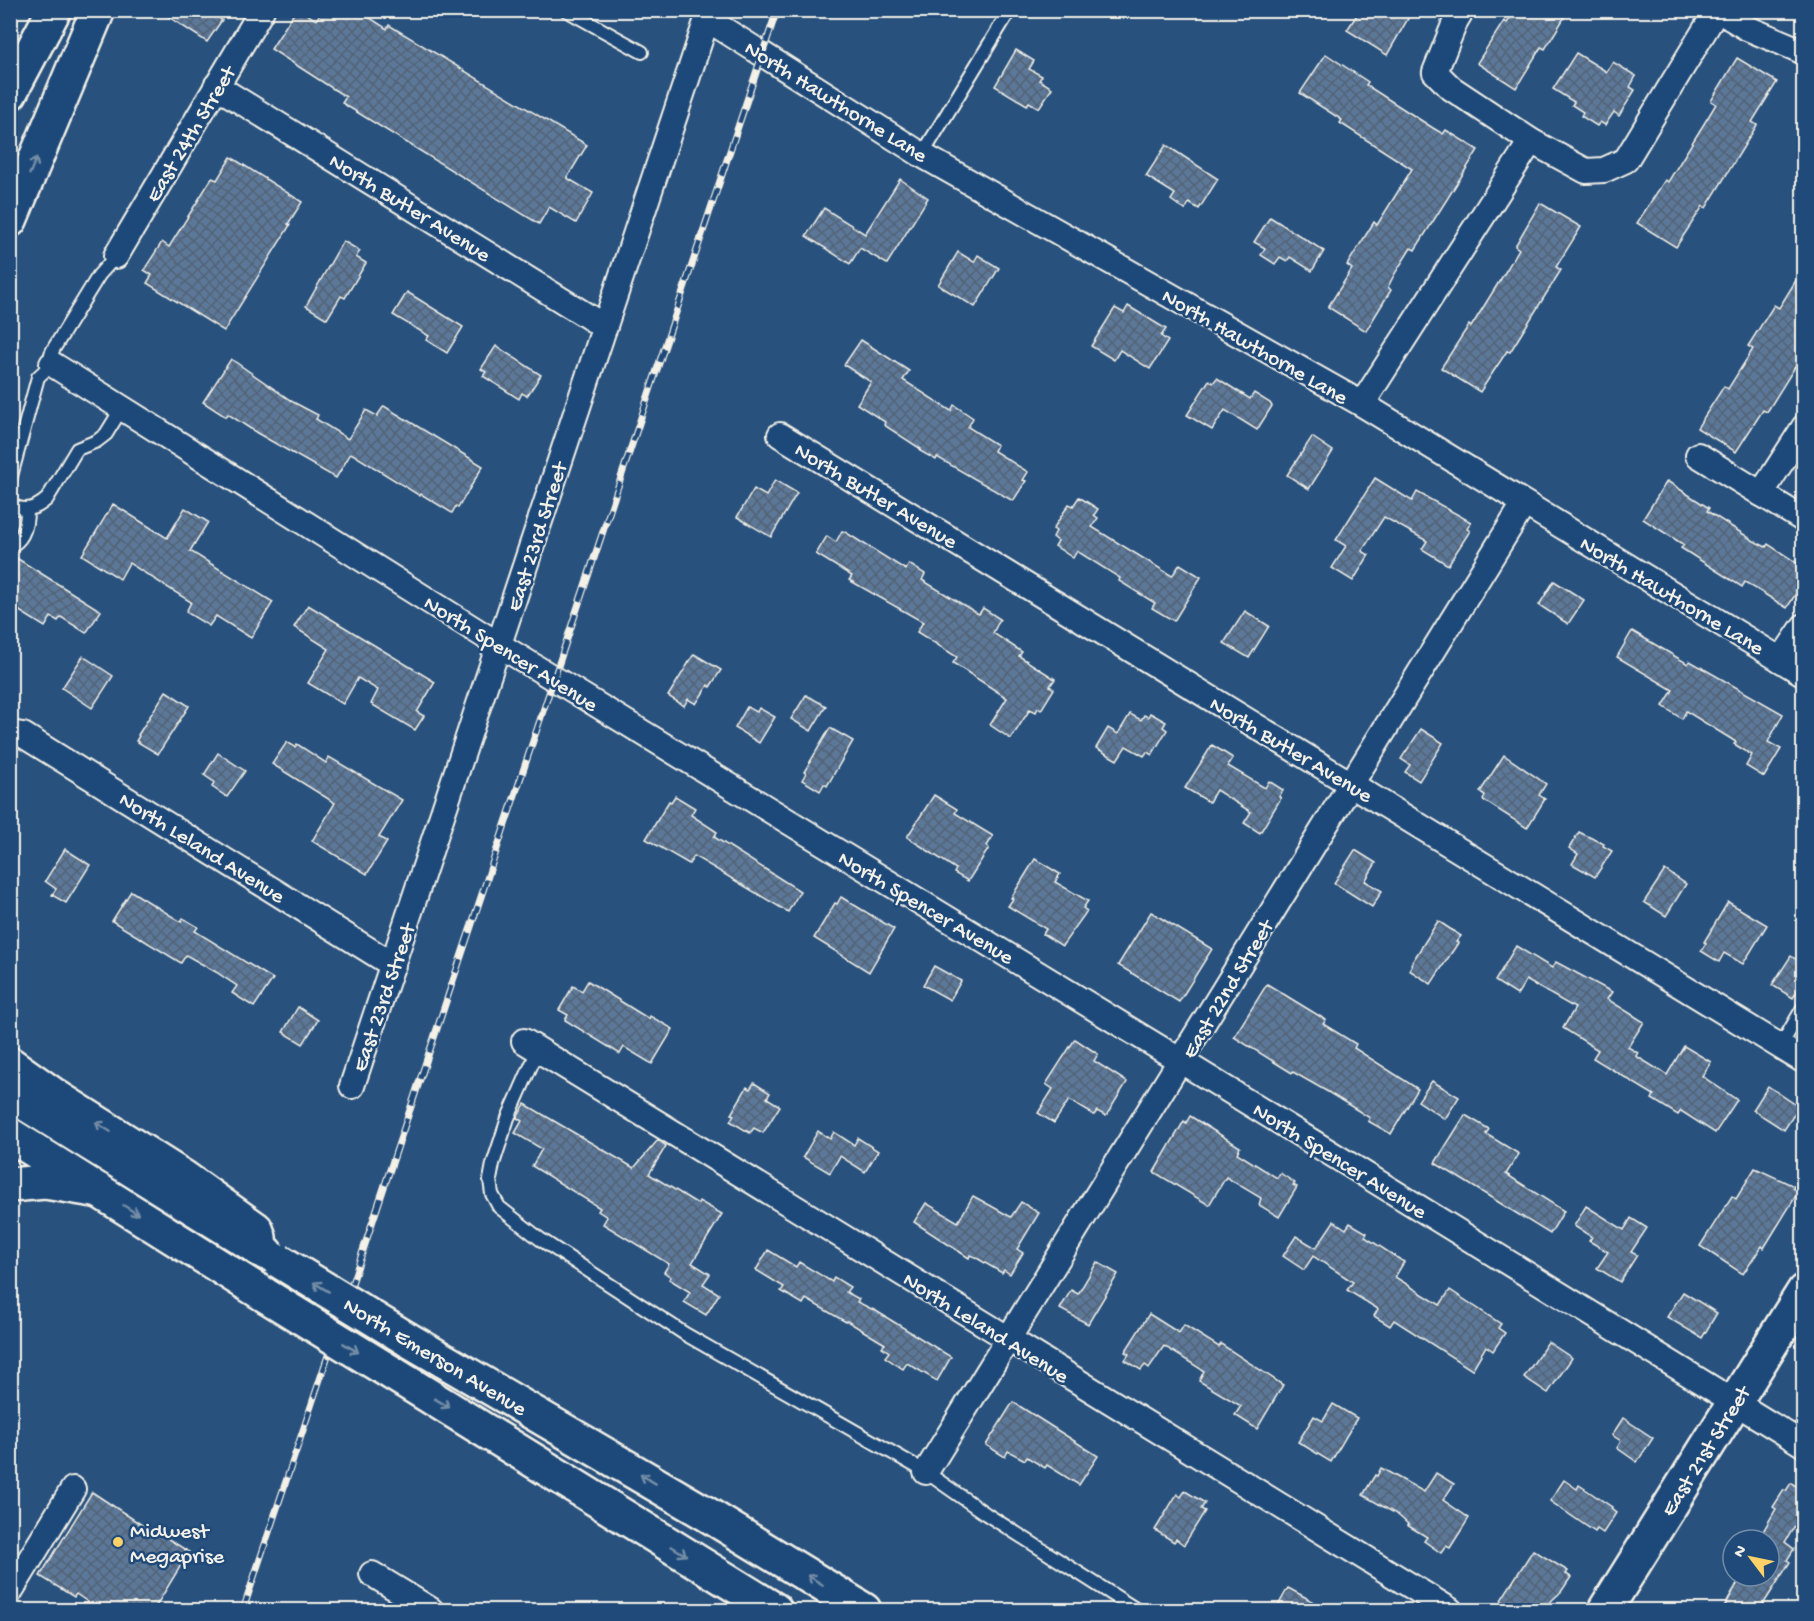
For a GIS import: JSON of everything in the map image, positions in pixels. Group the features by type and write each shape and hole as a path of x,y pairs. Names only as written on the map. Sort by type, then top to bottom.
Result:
{"main road":[{"path":"10,93 54,10"},
{"path":"10,220 98,10"},
{"path":"10,1064 55,1096 183,1177 256,1228 270,1255"},
{"name":"North Emerson Avenue","path":"10,1094 407,1339 696,1507 864,1611"},
{"name":"North Emerson Avenue","path":"10,1135 775,1611"},
{"path":"10,1185 45,1182 100,1191"},
{"name":"East 21st Street","path":"1605,1611 1803,1290"}],"street":[{"name":"East 24th Street","path":"116,256 262,10"},
{"path":"1462,10 1435,72 1451,88 1531,141 1586,171 1604,170 1626,160 1718,10 1747,28 1803,52"},
{"name":"North Hawthorne Lane","path":"709,15 922,155 1362,404 1803,674"},
{"name":"East 23rd Street","path":"352,1086 709,15"},
{"name":"North Butler Avenue","path":"216,86 605,327"},
{"path":"1362,404 1531,141"},
{"name":"North Spencer Avenue","path":"52,364 499,645 1181,1061 1803,1445"},
{"path":"1761,494 1803,427"},
{"name":"North Butler Avenue","path":"780,435 1803,1061"},
{"path":"1698,455 1803,520"},
{"name":"East 22nd Street","path":"926,1472 1524,504"},
{"path":"1781,660 1803,626"},
{"name":"North Leland Avenue","path":"10,733 23,735 393,964"},
{"name":"North Leland Avenue","path":"531,1046 1450,1611"},
{"path":"10,1592 73,1489"},
{"path":"372,1574 431,1611"}],"lane":[{"path":"566,10 642,52"},
{"path":"922,155 1010,10"},
{"path":"10,480 38,377 52,364 51,354 54,348 99,275 116,256"},
{"path":"10,503 17,508 27,510 40,505 47,499 77,449 98,441 106,434 122,408"},
{"path":"10,546 16,543 25,528 27,510"},
{"path":"1780,1047 1803,1006"},
{"path":"531,1046 493,1164 491,1187 498,1207 540,1239 686,1334 926,1472 986,1514 1137,1611"}],"building":[{"path":"158,10 225,10 220,19 222,20 207,42"},
{"path":"296,10 301,10 316,20 323,10 358,10 387,29 389,25 587,145 567,178 593,193 576,223 549,207 539,224 342,103 346,97 271,49"},
{"path":"1360,10 1413,10 1387,55 1347,30"},
{"path":"1515,10 1569,10 1545,49 1541,47 1516,88 1477,63 1504,21 1507,23"},
{"path":"1016,50 1034,61 1029,69 1042,76 1039,80 1052,88 1039,108 1029,102 1027,105 995,86"},
{"path":"1576,53 1607,72 1613,62 1636,76 1630,87 1635,90 1619,116 1614,112 1605,125 1600,122 1597,126 1581,116 1583,112 1572,105 1574,102 1553,89"},
{"path":"1326,54 1368,82 1366,85 1433,128 1443,134 1446,130 1478,150 1415,250 1411,248 1394,275 1388,287 1391,290 1366,331 1328,307 1352,269 1347,265 1374,222 1377,225 1412,169 1340,123 1342,120 1300,93"},
{"path":"1737,58 1777,82 1752,122 1757,125 1706,208 1703,206 1676,247 1637,223 1665,180 1668,182 1710,114 1716,104 1711,101"},
{"path":"1166,145 1218,179 1199,209 1189,203 1185,210 1171,200 1175,194 1146,176"},
{"path":"231,157 302,202 224,331 147,283 152,275 144,270 162,242 169,247 212,178 217,180"},
{"path":"900,179 928,198 887,264 860,248 850,264 806,236 824,208 865,234"},
{"path":"1540,203 1581,227 1556,267 1561,270 1510,352 1507,351 1480,392 1441,368 1469,325 1471,327 1519,249 1515,246"},
{"path":"1270,217 1324,251 1312,271 1290,257 1287,261 1280,257 1275,264 1261,255 1265,248 1254,242"},
{"path":"343,241 360,251 356,257 366,263 345,298 341,296 327,319 306,306"},
{"path":"958,252 974,262 978,255 999,268 975,307 938,285"},
{"path":"1803,269 1803,354 1767,412 1763,410 1736,452 1697,428 1724,386 1728,389 1753,349 1748,346 1774,305 1779,308"},
{"path":"407,292 463,327 447,353 426,340 429,336 393,315"},
{"path":"1128,306 1166,329 1161,336 1168,341 1150,369 1120,350 1114,360 1091,346 1115,308 1124,313"},
{"path":"861,340 909,371 903,380 951,411 954,405 973,418 968,427 997,445 994,451 1028,472 1023,480 1026,481 1013,501 937,457 936,460 920,451 921,449 884,425 885,422 857,404 871,382 844,365"},
{"path":"496,346 541,375 527,396 522,393 519,399 483,376 486,372 481,369"},
{"path":"231,359 293,402 318,415 316,419 348,439 366,410 377,416 384,406 483,466 458,508 456,506 452,513 351,453 336,478 228,414 226,417 203,402"},
{"path":"1217,378 1250,399 1254,393 1270,403 1272,406 1257,430 1225,410 1212,430 1187,415 1209,380 1213,383"},
{"path":"1312,437 1333,451 1309,489 1287,475"},
{"path":"1375,478 1412,501 1417,492 1471,522 1467,529 1470,531 1448,565 1422,549 1427,541 1384,517 1362,551 1369,555 1353,581 1332,568 1346,546 1336,540"},
{"path":"775,480 797,493 771,537 737,517 754,489 766,496"},
{"path":"1667,481 1709,508 1707,511 1754,541 1766,547 1768,544 1803,567 1803,582 1787,608 1745,582 1742,587 1681,548 1684,545 1643,519"},
{"path":"1079,497 1098,509 1094,515 1098,518 1092,527 1172,576 1180,564 1201,577 1174,621 1152,608 1155,603 1119,581 1120,578 1077,551 1073,558 1055,546 1058,541 1053,537 1056,531 1053,529 1069,504 1073,506"},
{"path":"113,504 167,538 185,508 208,522 190,551 273,602 251,638 216,616 209,626 186,612 191,602 129,563 120,579 82,555"},
{"path":"842,531 906,570 909,564 925,574 922,580 975,612 979,614 983,608 1000,619 993,633 1022,652 1019,656 1055,679 1050,686 1054,689 1041,710 1038,708 1036,712 1030,709 1011,739 990,725 1007,698 953,663 957,657 917,632 923,622 849,580 852,576 816,554 827,536 836,542"},
{"path":"10,554 101,611 86,633 61,617 58,621 51,617 45,627 10,605"},
{"path":"1554,581 1584,600 1568,624 1539,605"},
{"path":"308,605 435,682 417,712 424,716 415,730 371,704 378,690 358,678 343,704 308,683 329,649 294,627"},
{"path":"1245,611 1269,626 1249,658 1224,643"},
{"path":"1632,631 1688,664 1690,661 1783,714 1768,742 1781,749 1764,777 1746,766 1752,755 1734,744 1736,742 1686,711 1682,719 1663,706 1673,690 1617,657"},
{"path":"694,654 721,670 696,704 688,699 684,706 668,696"},
{"path":"83,656 113,676 92,708 62,688"},
{"path":"166,691 189,706 158,754 136,741"},
{"path":"806,695 826,706 811,731 791,719"},
{"path":"747,707 757,712 759,708 775,717 759,743 735,728"},
{"path":"1150,713 1166,722 1163,727 1167,730 1152,755 1147,752 1144,756 1126,746 1117,760 1096,748 1108,728 1118,734 1130,714 1141,720 1144,715 1148,717"},
{"path":"830,728 853,741 827,786 824,784 820,791 802,780 806,773 804,772"},
{"path":"1421,729 1443,743 1419,781 1405,772 1410,765 1401,759"},
{"path":"287,742 295,747 297,744 326,763 329,757 402,800 379,837 387,842 367,874 312,841 335,803 272,764"},
{"path":"1212,745 1233,758 1228,766 1265,788 1269,781 1283,790 1279,797 1281,798 1260,833 1244,823 1251,812 1216,790 1209,802 1185,788"},
{"path":"218,753 245,771 227,797 212,787 214,782 204,775"},
{"path":"1504,755 1546,784 1539,795 1545,799 1527,828 1483,800 1485,795 1480,792"},
{"path":"934,795 957,809 955,813 993,836 987,846 989,848 968,881 954,873 956,869 907,837"},
{"path":"675,796 695,808 691,815 717,832 714,837 800,891 788,912 694,856 689,864 646,839 669,801 671,802"},
{"path":"1579,832 1604,844 1603,846 1612,851 1595,877 1572,864 1578,854 1569,848"},
{"path":"65,849 90,865 66,903 52,895 56,889 45,881"},
{"path":"1355,850 1376,863 1365,881 1382,891 1372,907 1334,883"},
{"path":"1035,859 1060,874 1055,882 1088,901 1083,908 1087,911 1062,946 1043,934 1046,929 1008,906"},
{"path":"1665,870 1686,884 1666,916 1644,902"},
{"path":"131,891 181,922 183,918 198,927 195,931 273,979 254,1007 232,993 237,986 216,972 186,955 181,963 112,921"},
{"path":"841,897 894,929 869,972 814,938"},
{"path":"1728,902 1767,925 1743,964 1724,953 1719,962 1701,951"},
{"path":"1151,912 1212,949 1179,1002 1118,965"},
{"path":"1438,921 1461,936 1431,984 1409,970"},
{"path":"1516,946 1552,968 1556,962 1612,992 1607,999 1644,1022 1628,1047 1638,1053 1636,1056 1667,1075 1684,1046 1711,1062 1702,1076 1737,1100 1715,1133 1681,1111 1678,1115 1652,1099 1654,1095 1593,1058 1598,1050 1563,1028 1575,1008 1526,980 1517,995 1495,981"},
{"path":"1791,956 1803,964 1803,982 1793,998 1772,985"},
{"path":"934,966 961,981 950,1000 923,985"},
{"path":"588,981 649,1019 650,1016 673,1029 652,1064 624,1047 620,1054 565,1020 568,1015 559,1010 573,986 582,991"},
{"path":"1267,984 1326,1020 1323,1024 1356,1044 1354,1048 1418,1089 1391,1134 1368,1121 1370,1118 1328,1092 1234,1037"},
{"path":"298,1007 318,1020 303,1044 283,1032"},
{"path":"1075,1039 1098,1054 1094,1061 1127,1082 1106,1116 1097,1111 1094,1115 1069,1100 1054,1123 1038,1113 1053,1089 1046,1084"},
{"path":"1432,1081 1459,1097 1445,1119 1418,1101"},
{"path":"754,1083 770,1093 767,1098 780,1106 763,1133 754,1128 750,1133 730,1121 734,1115 731,1114 747,1087 750,1089"},
{"path":"1768,1086 1799,1107 1784,1130 1753,1110"},
{"path":"525,1104 634,1168 658,1140 666,1146 649,1174 698,1204 699,1201 722,1214 692,1263 710,1274 703,1284 719,1294 706,1315 684,1302 690,1292 669,1279 671,1277 664,1272 669,1264 603,1224 607,1217 598,1211 600,1208 532,1166 542,1149 515,1133 522,1121 517,1118"},
{"path":"1465,1115 1489,1129 1486,1134 1519,1154 1506,1174 1564,1211 1550,1234 1435,1163"},
{"path":"1190,1116 1240,1147 1237,1153 1277,1178 1280,1173 1295,1183 1293,1185 1297,1187 1279,1217 1259,1205 1261,1198 1226,1177 1209,1205 1154,1172 1184,1121 1186,1123"},
{"path":"818,1131 830,1139 834,1132 854,1145 858,1138 878,1151 865,1172 840,1156 830,1173 803,1157"},
{"path":"1755,1168 1794,1186 1793,1188 1799,1191 1764,1248 1762,1246 1743,1274 1700,1246 1732,1196 1736,1199"},
{"path":"973,1196 1011,1217 1021,1202 1039,1213 1017,1249 1023,1253 1010,1274 1004,1270 1002,1273 970,1255 969,1258 914,1222 926,1203 958,1222"},
{"path":"1586,1206 1624,1230 1631,1218 1647,1228 1631,1252 1637,1255 1620,1282 1597,1268 1608,1252 1589,1241 1592,1237 1574,1226"},
{"path":"1334,1221 1346,1229 1350,1223 1367,1233 1365,1237 1404,1262 1395,1277 1440,1305 1450,1290 1501,1324 1498,1328 1505,1333 1493,1351 1486,1346 1472,1370 1394,1320 1390,1326 1374,1316 1378,1309 1347,1290 1353,1282 1313,1256 1304,1270 1283,1256 1296,1236 1316,1248"},
{"path":"768,1250 796,1267 799,1262 832,1282 834,1277 850,1287 846,1292 859,1299 857,1302 876,1311 951,1357 937,1381 907,1363 903,1369 885,1357 889,1352 882,1347 885,1344 847,1321 806,1299 803,1304 781,1291 784,1287 756,1270"},
{"path":"1097,1262 1118,1274 1088,1324 1060,1309 1071,1290 1078,1294"},
{"path":"1683,1292 1717,1313 1702,1338 1667,1317"},
{"path":"1149,1314 1179,1333 1184,1325 1219,1347 1221,1344 1283,1385 1257,1429 1235,1415 1241,1406 1199,1381 1204,1371 1164,1346 1149,1368 1145,1365 1141,1370 1125,1360 1129,1354 1125,1352"},
{"path":"1548,1342 1572,1358 1548,1393 1524,1377"},
{"path":"1013,1402 1098,1456 1079,1485 1047,1465 1045,1468 1027,1457 1025,1460 1008,1451 1005,1457 986,1445"},
{"path":"1333,1404 1357,1418 1331,1462 1298,1442 1314,1416 1323,1421"},
{"path":"1623,1418 1653,1438 1637,1462 1617,1448 1621,1441 1612,1435"},
{"path":"1381,1468 1424,1492 1436,1473 1454,1484 1443,1500 1469,1518 1450,1548 1446,1546 1441,1553 1424,1541 1427,1537 1407,1525 1398,1515 1363,1495"},
{"path":"1564,1480 1577,1489 1579,1485 1612,1507 1611,1509 1616,1513 1603,1533 1597,1529 1595,1532 1550,1501"},
{"path":"1791,1483 1803,1490 1803,1512 1785,1542 1794,1549 1787,1560 1790,1562 1781,1576 1781,1528 1765,1528 1776,1509 1773,1507 1784,1490 1786,1491"},
{"path":"1185,1491 1205,1503 1201,1509 1205,1511 1184,1545 1176,1539 1174,1542 1155,1530 1177,1494 1181,1497"},
{"name":"Midwest Megaprise","path":"92,1492 154,1533 156,1531 189,1552 153,1611 101,1611 76,1594 74,1597 40,1576"},
{"path":"1533,1550 1568,1571 1566,1574 1571,1577 1561,1592 1540,1611 1515,1611 1501,1600"},
{"path":"1288,1588 1331,1611 1275,1611"},
{"path":"1735,1588 1774,1588 1759,1611 1722,1611"}],"railway":[{"path":"243,1610 777,10"}],"place":[{"name":"Midwest Megaprise","path":"118,1542"}]}
